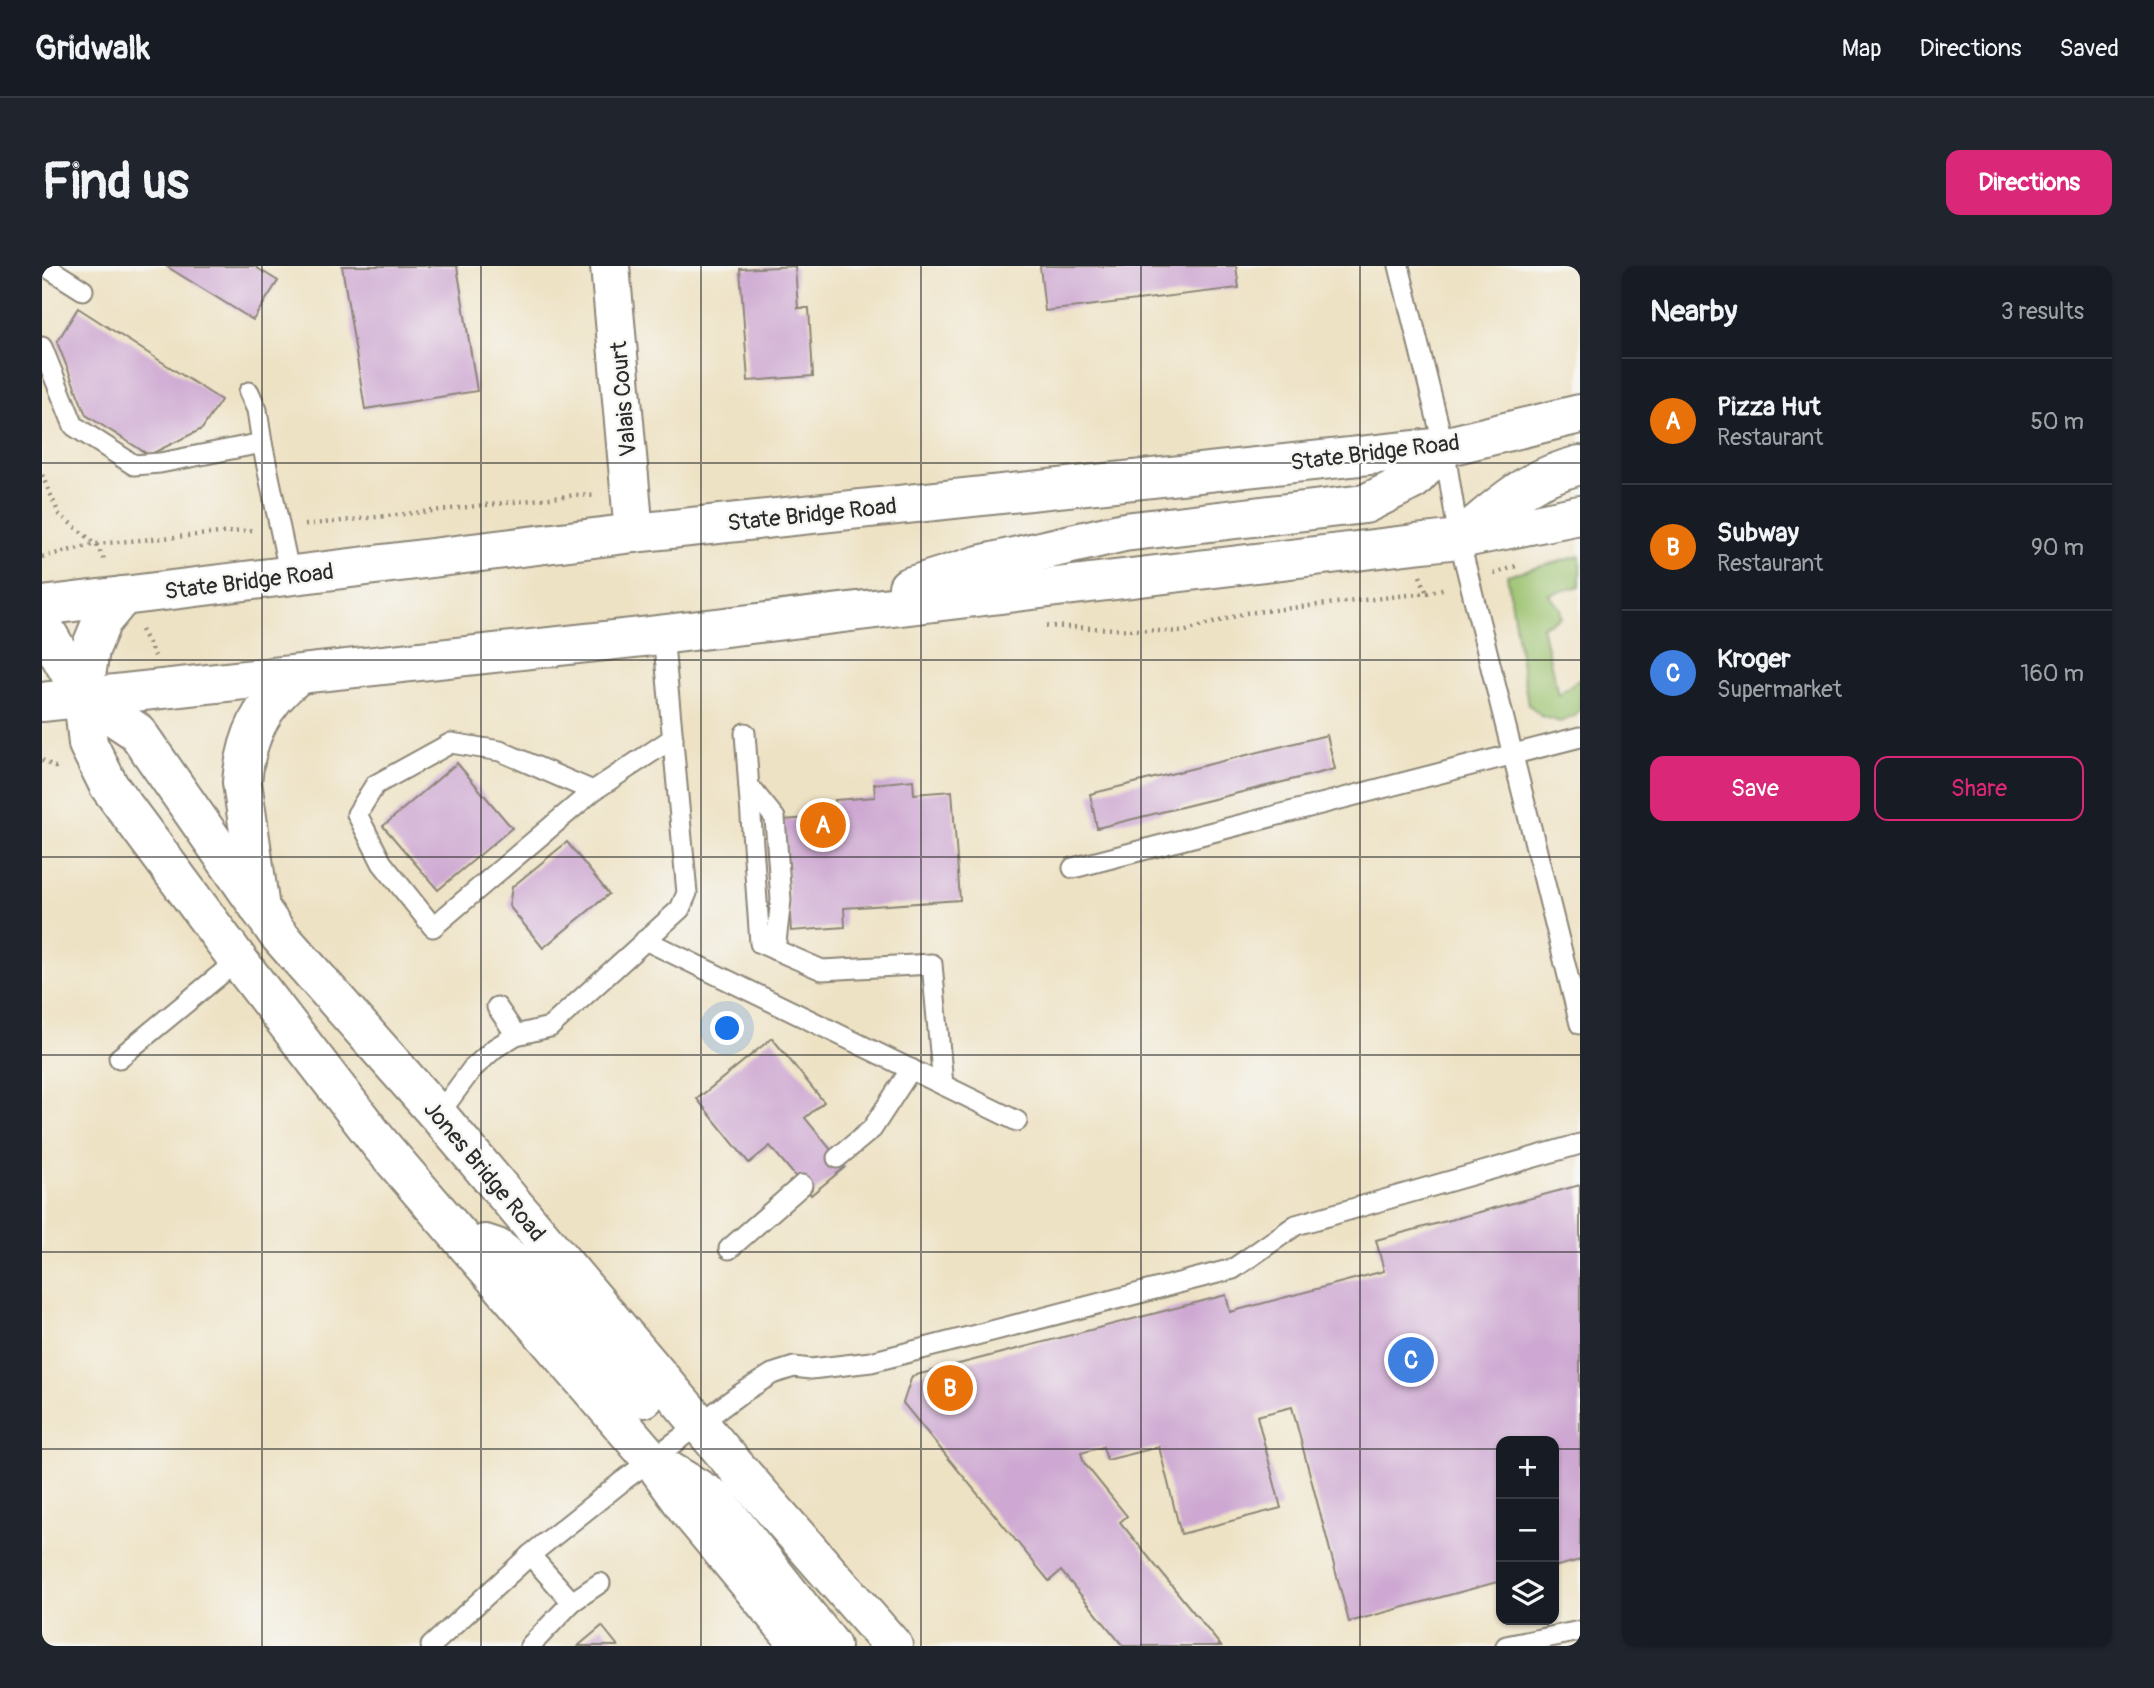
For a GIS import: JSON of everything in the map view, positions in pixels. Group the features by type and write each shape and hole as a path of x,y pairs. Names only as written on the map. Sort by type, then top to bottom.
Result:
{"main road":[{"name":"Valais Court","path":"610,266 634,533"},
{"name":"State Bridge Road","path":"42,606 634,533 1444,447 1580,415"},
{"path":"815,616 979,565 1124,532 1364,504 1413,480 1444,447"},
{"path":"1459,539 1520,489 1539,478 1580,466"},
{"path":"42,702 663,634 1459,539 1580,515"},
{"path":"83,696 90,650 102,621 123,596"},
{"name":"Jones Bridge Road","path":"42,624 83,696 88,744 109,786 238,960 380,1144 653,1461 688,1510 801,1646"},
{"path":"260,909 242,782 244,760 252,732 266,708 278,691 298,675"},
{"name":"Jones Bridge Road","path":"83,696 137,732 277,933 438,1115 892,1646"},
{"path":"457,1233 496,1248 555,1296 651,1406 700,1424"},
{"path":"653,1461 715,1499 831,1646"}],"lane":[{"path":"45,266 83,290"},
{"path":"1399,266 1444,447 1459,539 1513,754 1570,945 1580,1024"},
{"path":"42,347 74,426 134,465 160,463 261,443"},
{"path":"249,392 257,410 261,443 290,576"},
{"path":"438,1115 472,1069 495,1048 516,1035 550,1027 680,909 687,892 663,634"},
{"path":"745,733 760,943 822,970 932,964 943,1085"},
{"path":"1073,868 1580,737"},
{"path":"593,791 500,751 451,743 375,785 357,814 382,863 433,927 593,791 673,738"},
{"path":"645,940 1017,1121"},
{"path":"119,1058 238,960"},
{"path":"497,1007 516,1035"},
{"path":"837,1158 872,1129 911,1069"},
{"path":"430,1646 530,1555 624,1480 772,1374 794,1367 811,1369 871,1362 1233,1269 1296,1225 1580,1144"},
{"path":"729,1249 802,1185"},
{"path":"530,1555 572,1602"},
{"path":"530,1646 572,1602 600,1583"},
{"path":"1506,1646 1580,1631"}],"path":[{"path":"42,475 59,514 96,544 42,557"},
{"path":"42,760 55,767"}],"green space":[{"path":"1580,556 1580,586 1549,594 1560,609 1561,617 1542,626 1558,695 1580,678 1580,709 1575,716 1560,722 1541,716 1528,704 1507,575"}],"building":[{"path":"166,266 254,266 278,281 253,320"},
{"path":"342,266 457,266 477,391 365,409"},
{"path":"795,266 798,308 809,308 813,376 748,381 740,269"},
{"path":"1040,266 1236,266 1239,288 1045,311"},
{"path":"78,308 221,400 202,429 149,455 86,415 57,342"},
{"path":"1327,735 1335,769 1097,828 1090,794"},
{"path":"457,763 512,828 438,890 383,826"},
{"path":"913,780 914,794 952,791 960,900 844,908 845,927 791,931 783,820 836,816 835,800 875,797 874,784"},
{"path":"567,842 609,894 543,948 509,906 512,887"},
{"path":"772,1038 824,1102 805,1118 845,1167 811,1195 770,1146 749,1163 697,1099"},
{"path":"1580,1185 1580,1560 1559,1566 1559,1436 1496,1436 1496,1582 1349,1622 1292,1407 1257,1416 1281,1508 1181,1534 1159,1447 1107,1460 1103,1447 1081,1453 1084,1463 1127,1516 1120,1522 1221,1646 1123,1646 1061,1571 1049,1581 903,1403 912,1376 1226,1295 1230,1312 1384,1271 1376,1240"},
{"path":"602,1626 618,1646 578,1646"}],"place":[{"name":"Pizza Hut","path":"823,825"},
{"name":"Kroger","path":"1411,1360"},
{"name":"Subway","path":"950,1388"}]}
